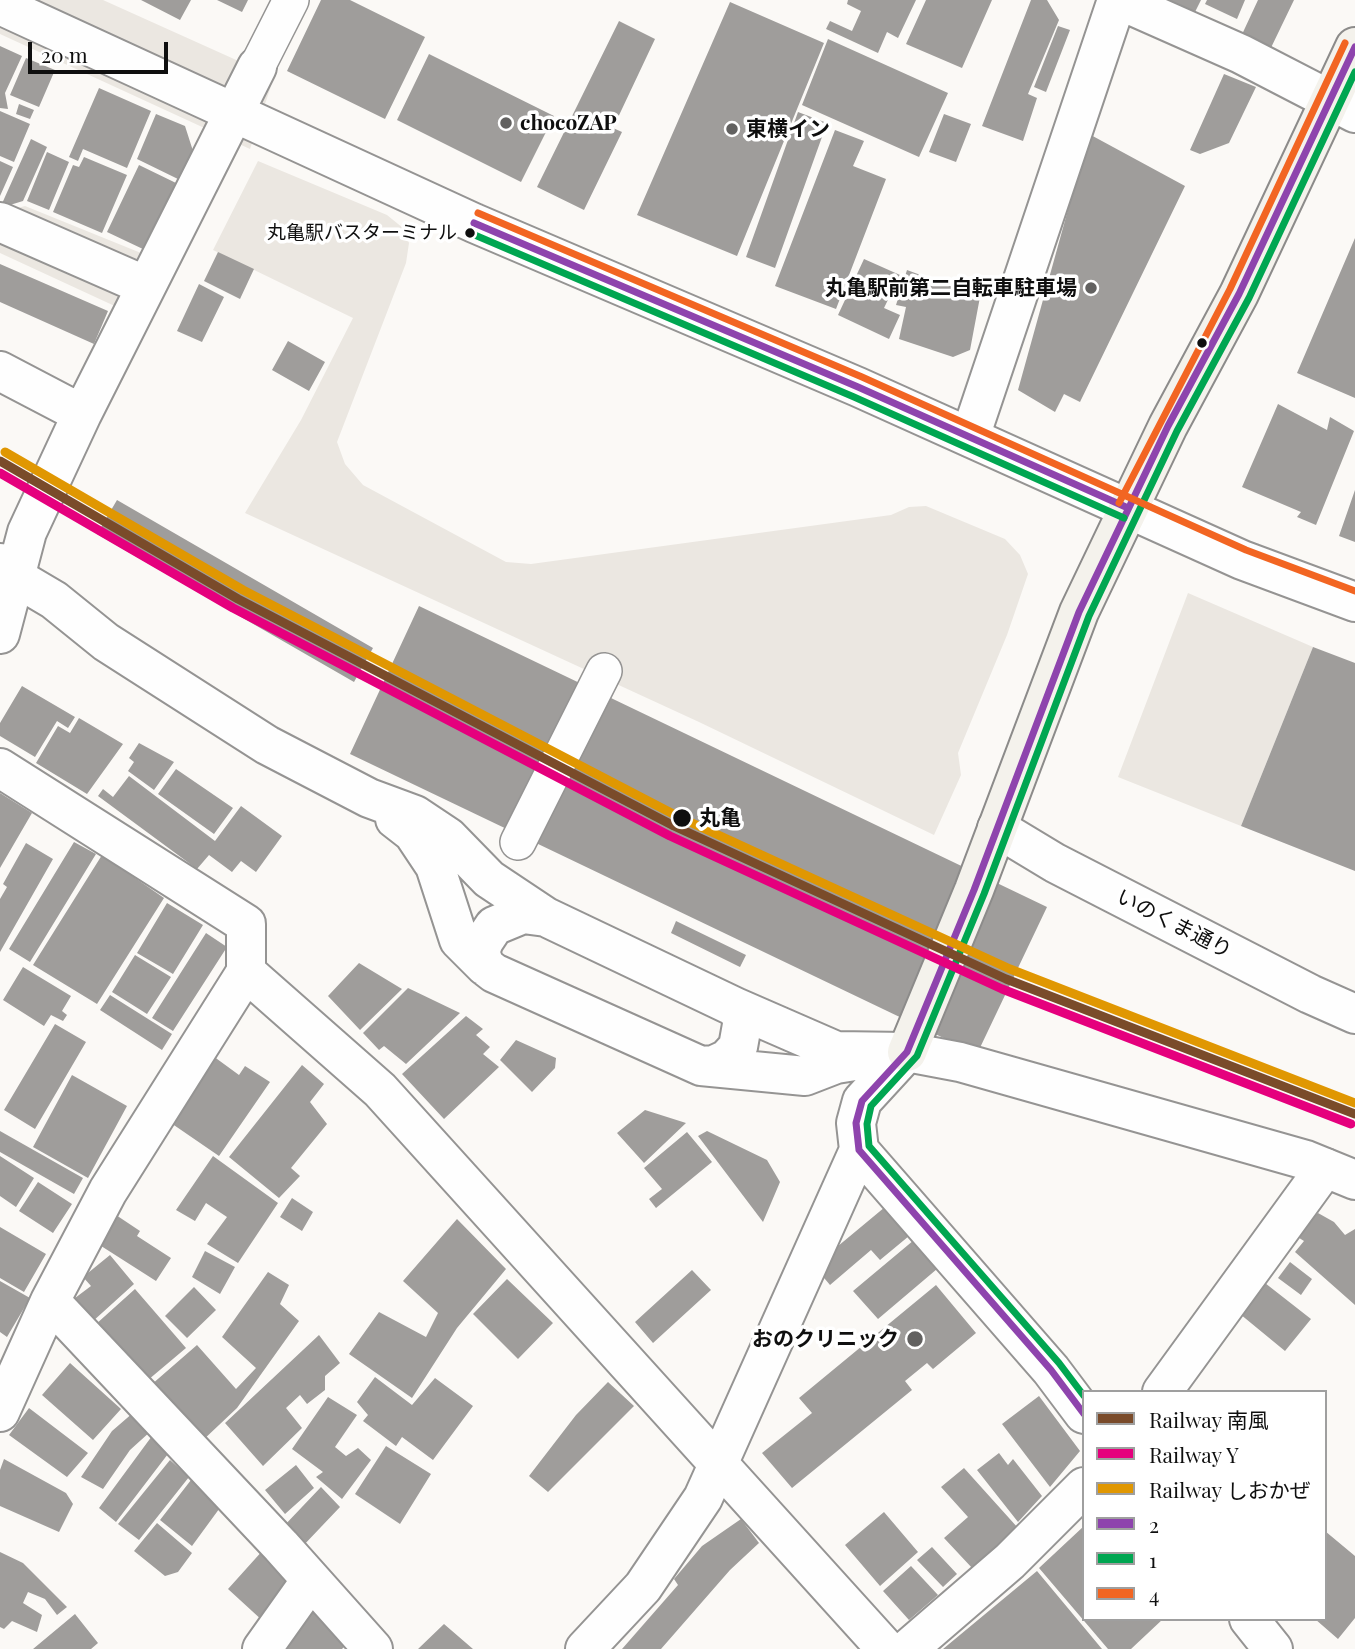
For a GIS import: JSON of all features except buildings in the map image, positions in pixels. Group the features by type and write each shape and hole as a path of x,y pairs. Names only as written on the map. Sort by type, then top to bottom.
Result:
{"main road":[{"path":"907,1052 997,828 1079,612 1168,426 1342,106 1355,47"}],"street":[{"path":"0,634 5,572 291,0"},
{"path":"970,437 1118,0 1241,54 1342,106"},
{"path":"0,5 474,223 970,437 1265,570 1355,602"},
{"path":"0,222 146,286"},
{"path":"0,371 82,414"},
{"path":"5,572 54,600 106,642 267,745 369,798 415,816 448,837 489,880 546,916 735,1007 836,1051 907,1052 974,1066 1340,1174 1164,1390"},
{"path":"518,842 604,671"},
{"path":"0,768 246,924 246,972 108,1191 50,1301 0,1412"},
{"path":"369,798 413,833 435,866 459,940 494,973 702,1066 805,1076 835,1064 907,1052"},
{"name":"いのくま通り","path":"997,828 1055,863 1273,976 1355,1014"},
{"path":"485,966 480,953 494,926 523,914 546,916"},
{"path":"246,972 380,1090 886,1649"},
{"path":"702,1066 715,1065 727,1059 738,1047 743,1019 735,1007"},
{"path":"585,1649 643,1587 703,1498 859,1150 856,1123 862,1101 907,1052"},
{"path":"859,1150 1051,1370 1082,1411"},
{"path":"50,1301 373,1649"},
{"path":"908,1649 1010,1560 1082,1489"},
{"path":"262,1649 311,1580"},
{"path":"1251,1621 1273,1649"}],"shaded area":[{"path":"0,0 103,0 274,77 250,149 0,34"},
{"path":"258,161 387,215 403,228 409,243 406,263 337,442 345,464 363,485 506,562 531,564 891,515 909,507 926,506 1005,539 1020,555 1028,574 1007,635 958,753 961,775 934,835 699,722 245,513 301,420 353,318 213,250"},
{"path":"25,206 141,253 119,308 0,253 0,213"},
{"path":"1188,593 1313,647 1241,826 1118,777"}],"rail line":[{"name":"しおかぜ","path":"5,452 243,590 679,817 1010,969 1355,1103"},
{"name":"南風","path":"0,461 238,599 674,826 1006,979 1355,1114"},
{"name":"Y","path":"0,473 233,608 670,836 1002,989 1351,1124"}],"transit line":[{"name":"4","path":"1119,503 1230,289 1345,43"},
{"name":"2","path":"1082,1411 1051,1370 859,1150 856,1123 862,1101 907,1052 974,890 1079,612 1168,426 1239,294 1355,47"},
{"name":"1","path":"1082,1393 1059,1363 869,1146 867,1124 871,1106 917,1056 984,894 1089,616 1177,431 1249,298 1355,72"},
{"name":"4","path":"478,213 862,377 1246,550 1355,591"},
{"name":"2","path":"474,223 858,387 1128,508"},
{"name":"1","path":"470,233 854,397 1124,518"}],"place":[{"name":"chocoZAP","path":"506,123"},
{"name":"東横イン","path":"732,129"},
{"name":"丸亀駅バスターミナル","path":"470,233"},
{"name":"丸亀駅前第二自転車駐車場","path":"1091,288"},
{"name":"丸亀","path":"682,818"},
{"name":"おのクリニック","path":"915,1339"}]}
